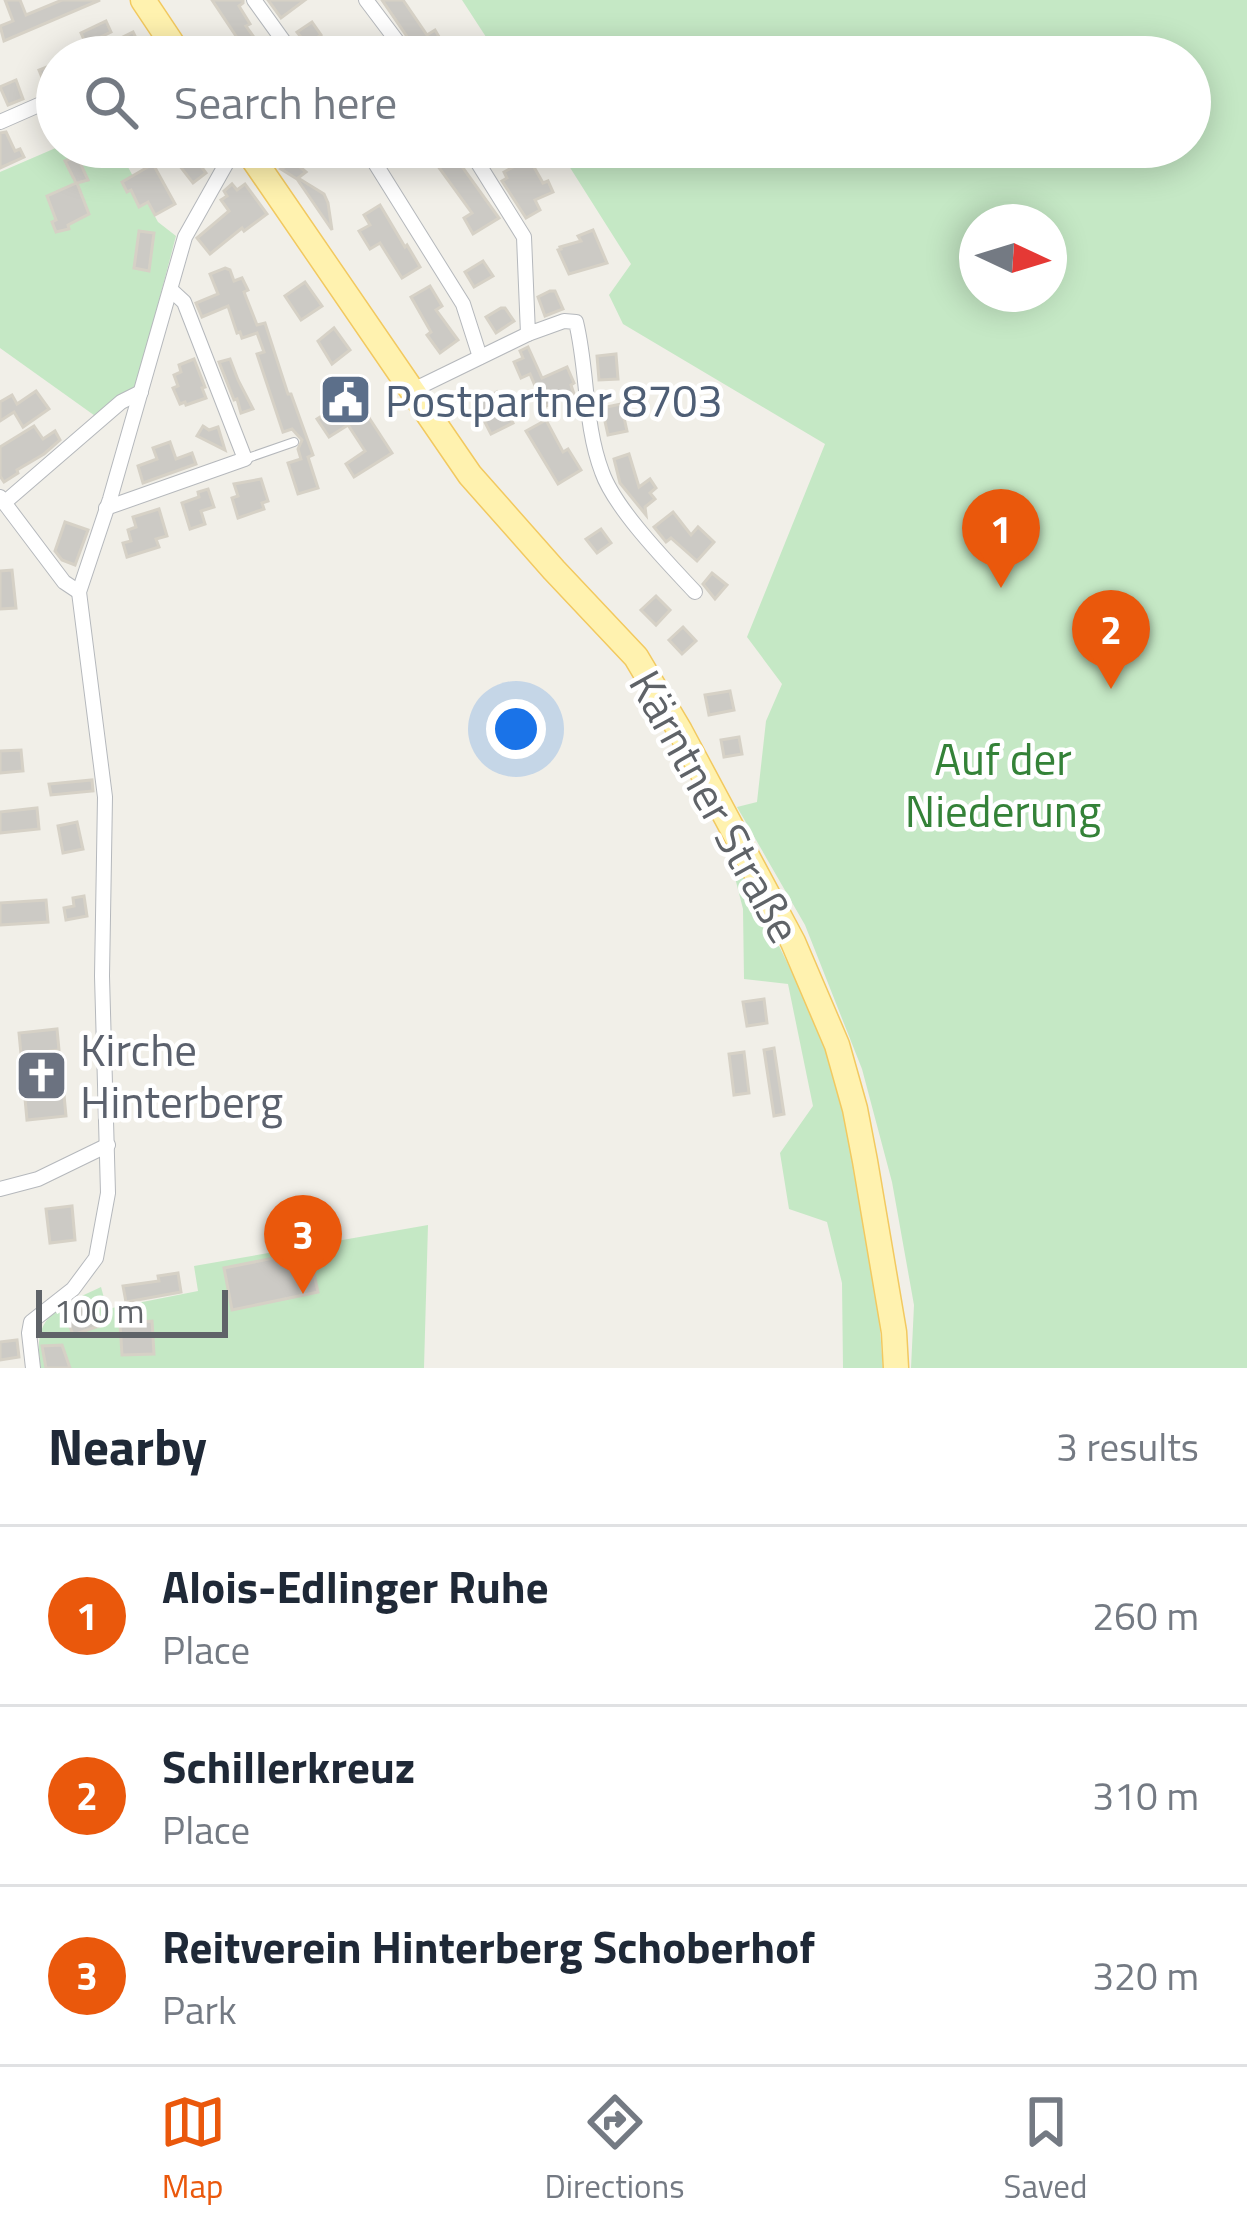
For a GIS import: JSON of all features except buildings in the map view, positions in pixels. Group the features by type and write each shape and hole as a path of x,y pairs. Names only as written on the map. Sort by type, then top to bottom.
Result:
{"main road":[{"path":"143,0 160,36"},
{"name":"Kärntner Straße","path":"257,168 470,475 649,674 793,943 836,1045 855,1109 881,1246 896,1368"}],"street":[{"path":"254,0 280,36"},
{"path":"366,0 393,36"},
{"path":"0,122 36,106"},
{"path":"33,1368 32,1322 73,1289 96,1258 106,1214 105,797 79,592 185,237 224,168"},
{"path":"378,168 463,304 480,357"},
{"path":"481,168 524,237 528,334"},
{"path":"106,508 245,459 184,302 171,290"},
{"path":"412,392 528,334 565,321 576,322 602,472 615,499 695,592"},
{"path":"79,592 64,582 2,500 121,402 141,392"},
{"path":"0,1189 38,1179 108,1144"}],"lane":[{"path":"245,459 294,442"}],"green space":[{"name":"Auf der Niederung","path":"462,0 1247,0 1247,1368 911,1368 914,1305 892,1182 862,1069 805,925 737,807 757,802 766,721 782,684 747,637 825,444 623,324 609,295 631,264 570,168 1211,168 1211,36 485,36"},
{"path":"36,156 36,168 128,168 158,222 176,236 137,384 98,418 0,348 0,172"},
{"path":"730,858 737,861 820,1029 838,1085 875,1267 883,1368 843,1368 842,1283 827,1222 789,1209 780,1153 813,1106 788,984 744,979 743,909"},
{"path":"428,1225 424,1368 41,1368 44,1325 60,1308 101,1287 107,1309 198,1291 194,1266"}],"place":[{"name":"Postpartner 8703","path":"346,400"},
{"name":"Alois-Edlinger Ruhe","path":"1001,588"},
{"name":"Schillerkreuz","path":"1111,689"},
{"name":"Kirche Hinterberg","path":"41,1075"},
{"name":"Reitverein Hinterberg Schoberhof","path":"303,1294"}]}
